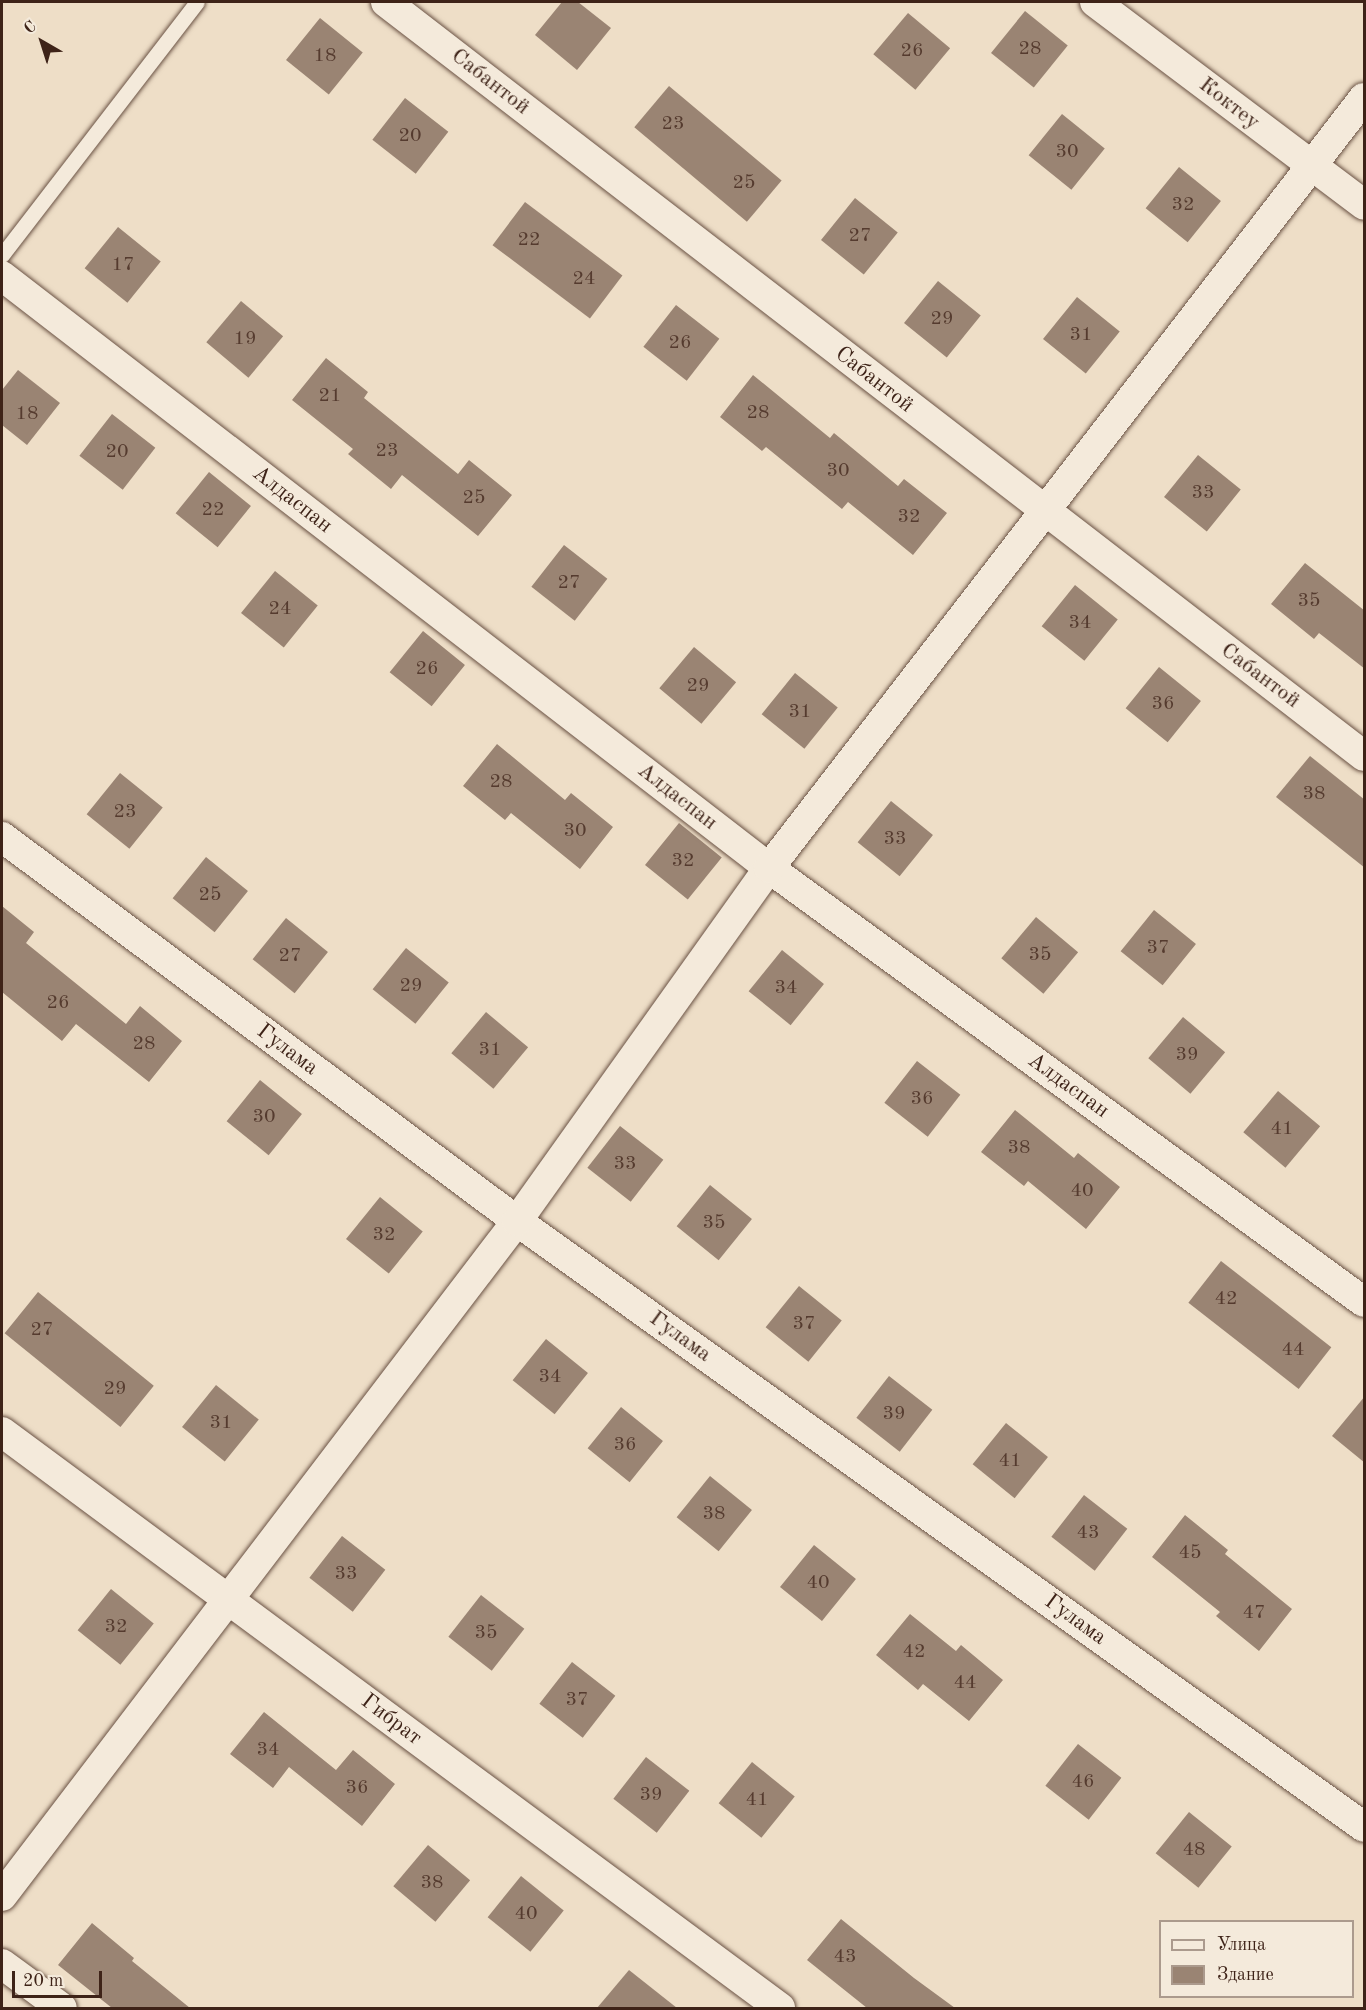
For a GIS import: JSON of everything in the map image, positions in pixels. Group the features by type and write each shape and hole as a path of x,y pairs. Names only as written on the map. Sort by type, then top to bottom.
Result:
{"street":[{"name":"Сабантой","path":"386,2 1044,512 1365,756"},
{"name":"Коктеу","path":"1095,2 1312,169 1365,205"},
{"path":"2,1896 517,1221 768,868 1365,98"},
{"name":"Алдаспан","path":"2,276 768,868 1365,1302"},
{"name":"Гулама","path":"2,837 517,1221 1365,1827"},
{"name":"Гибрат","path":"2,1432 780,2008"},
{"path":"2,1964 62,2008"}],"lane":[{"path":"2,255 197,2"}],"building":[{"path":"562,2 578,2 611,28 577,70 535,35"},
{"path":"1025,11 1068,46 1034,88 991,53"},
{"path":"908,13 950,48 915,90 873,54"},
{"path":"320,18 363,53 329,95 286,60"},
{"path":"669,86 782,180 747,222 634,127"},
{"path":"405,98 448,132 416,174 372,140"},
{"path":"1062,114 1105,149 1071,190 1029,155"},
{"path":"1179,167 1221,201 1188,242 1146,208"},
{"path":"855,198 898,233 864,275 821,240"},
{"path":"525,202 622,275 590,319 493,245"},
{"path":"118,227 161,262 127,303 85,268"},
{"path":"938,281 981,316 947,358 904,323"},
{"path":"1077,297 1120,332 1086,374 1043,339"},
{"path":"241,301 283,336 248,378 206,342"},
{"path":"676,305 719,339 687,381 643,347"},
{"path":"326,358 368,392 364,398 458,474 469,460 512,495 478,536 402,475 391,489 348,454 353,449 292,400"},
{"path":"18,370 60,403 27,445 2,425 2,390"},
{"path":"753,375 830,438 834,433 898,486 904,479 947,513 913,555 848,502 842,509 766,447 762,451 720,417"},
{"path":"112,414 155,448 123,490 79,456"},
{"path":"1198,455 1241,490 1207,532 1164,497"},
{"path":"209,472 251,506 218,547 176,513"},
{"path":"564,545 607,579 575,621 531,587"},
{"path":"1305,563 1365,611 1365,669 1319,633 1314,639 1271,604"},
{"path":"275,571 318,606 284,648 241,613"},
{"path":"1075,585 1118,620 1084,661 1042,626"},
{"path":"423,631 465,665 432,706 390,672"},
{"path":"694,647 736,682 701,724 659,688"},
{"path":"1159,667 1201,701 1168,742 1126,708"},
{"path":"795,673 838,708 804,749 762,714"},
{"path":"497,744 565,800 571,793 613,827 580,869 511,813 505,820 463,786"},
{"path":"1310,756 1365,800 1365,868 1276,797"},
{"path":"120,773 163,808 129,849 87,814"},
{"path":"891,801 933,835 900,876 858,842"},
{"path":"679,823 722,858 688,900 645,865"},
{"path":"206,857 248,891 215,932 173,898"},
{"path":"2,906 34,932 26,943 126,1024 140,1006 182,1041 149,1082 76,1024 62,1041 2,992"},
{"path":"1154,910 1196,944 1163,985 1121,951"},
{"path":"1036,917 1078,952 1043,994 1001,958"},
{"path":"286,918 328,952 295,993 253,959"},
{"path":"406,948 449,983 415,1024 373,989"},
{"path":"782,950 824,984 791,1025 749,991"},
{"path":"486,1012 528,1047 493,1089 451,1053"},
{"path":"1183,1017 1225,1052 1190,1094 1148,1058"},
{"path":"917,1061 960,1095 928,1137 884,1103"},
{"path":"260,1080 302,1114 269,1155 227,1121"},
{"path":"1278,1091 1320,1126 1285,1168 1243,1132"},
{"path":"1015,1110 1074,1158 1078,1153 1120,1187 1086,1229 1028,1181 1024,1186 981,1152"},
{"path":"620,1126 663,1160 631,1202 587,1168"},
{"path":"710,1185 752,1219 719,1260 677,1226"},
{"path":"380,1197 423,1232 389,1274 346,1239"},
{"path":"1221,1261 1331,1347 1299,1389 1188,1303"},
{"path":"799,1286 842,1321 808,1362 766,1327"},
{"path":"38,1292 154,1386 120,1427 5,1333"},
{"path":"546,1339 588,1373 555,1414 513,1380"},
{"path":"889,1376 932,1410 900,1452 856,1418"},
{"path":"216,1385 259,1420 225,1462 182,1427"},
{"path":"1365,1396 1365,1463 1332,1436"},
{"path":"621,1407 663,1441 630,1482 588,1448"},
{"path":"1006,1423 1048,1457 1015,1498 973,1464"},
{"path":"710,1476 752,1510 719,1551 677,1517"},
{"path":"1084,1495 1127,1529 1095,1571 1051,1537"},
{"path":"1185,1515 1228,1550 1225,1554 1292,1609 1259,1651 1216,1616 1220,1612 1152,1557"},
{"path":"342,1536 385,1570 353,1612 309,1578"},
{"path":"814,1545 856,1579 822,1621 780,1587"},
{"path":"111,1589 154,1624 120,1665 78,1630"},
{"path":"481,1595 524,1629 492,1671 448,1637"},
{"path":"910,1614 956,1651 961,1645 1003,1680 969,1721 923,1684 918,1690 876,1655"},
{"path":"572,1662 615,1696 583,1738 539,1704"},
{"path":"264,1712 336,1770 353,1750 395,1784 362,1826 289,1767 273,1788 230,1754"},
{"path":"1078,1744 1121,1778 1089,1820 1045,1786"},
{"path":"646,1757 689,1791 657,1833 613,1799"},
{"path":"752,1762 795,1797 761,1838 719,1803"},
{"path":"1189,1812 1232,1847 1198,1888 1156,1853"},
{"path":"428,1845 470,1880 435,1922 393,1886"},
{"path":"521,1876 564,1911 530,1952 488,1917"},
{"path":"841,1919 955,2008 867,2008 807,1960"},
{"path":"92,1923 134,1958 132,1961 190,2008 112,2008 58,1965"},
{"path":"629,1970 677,2008 597,2008"}]}
